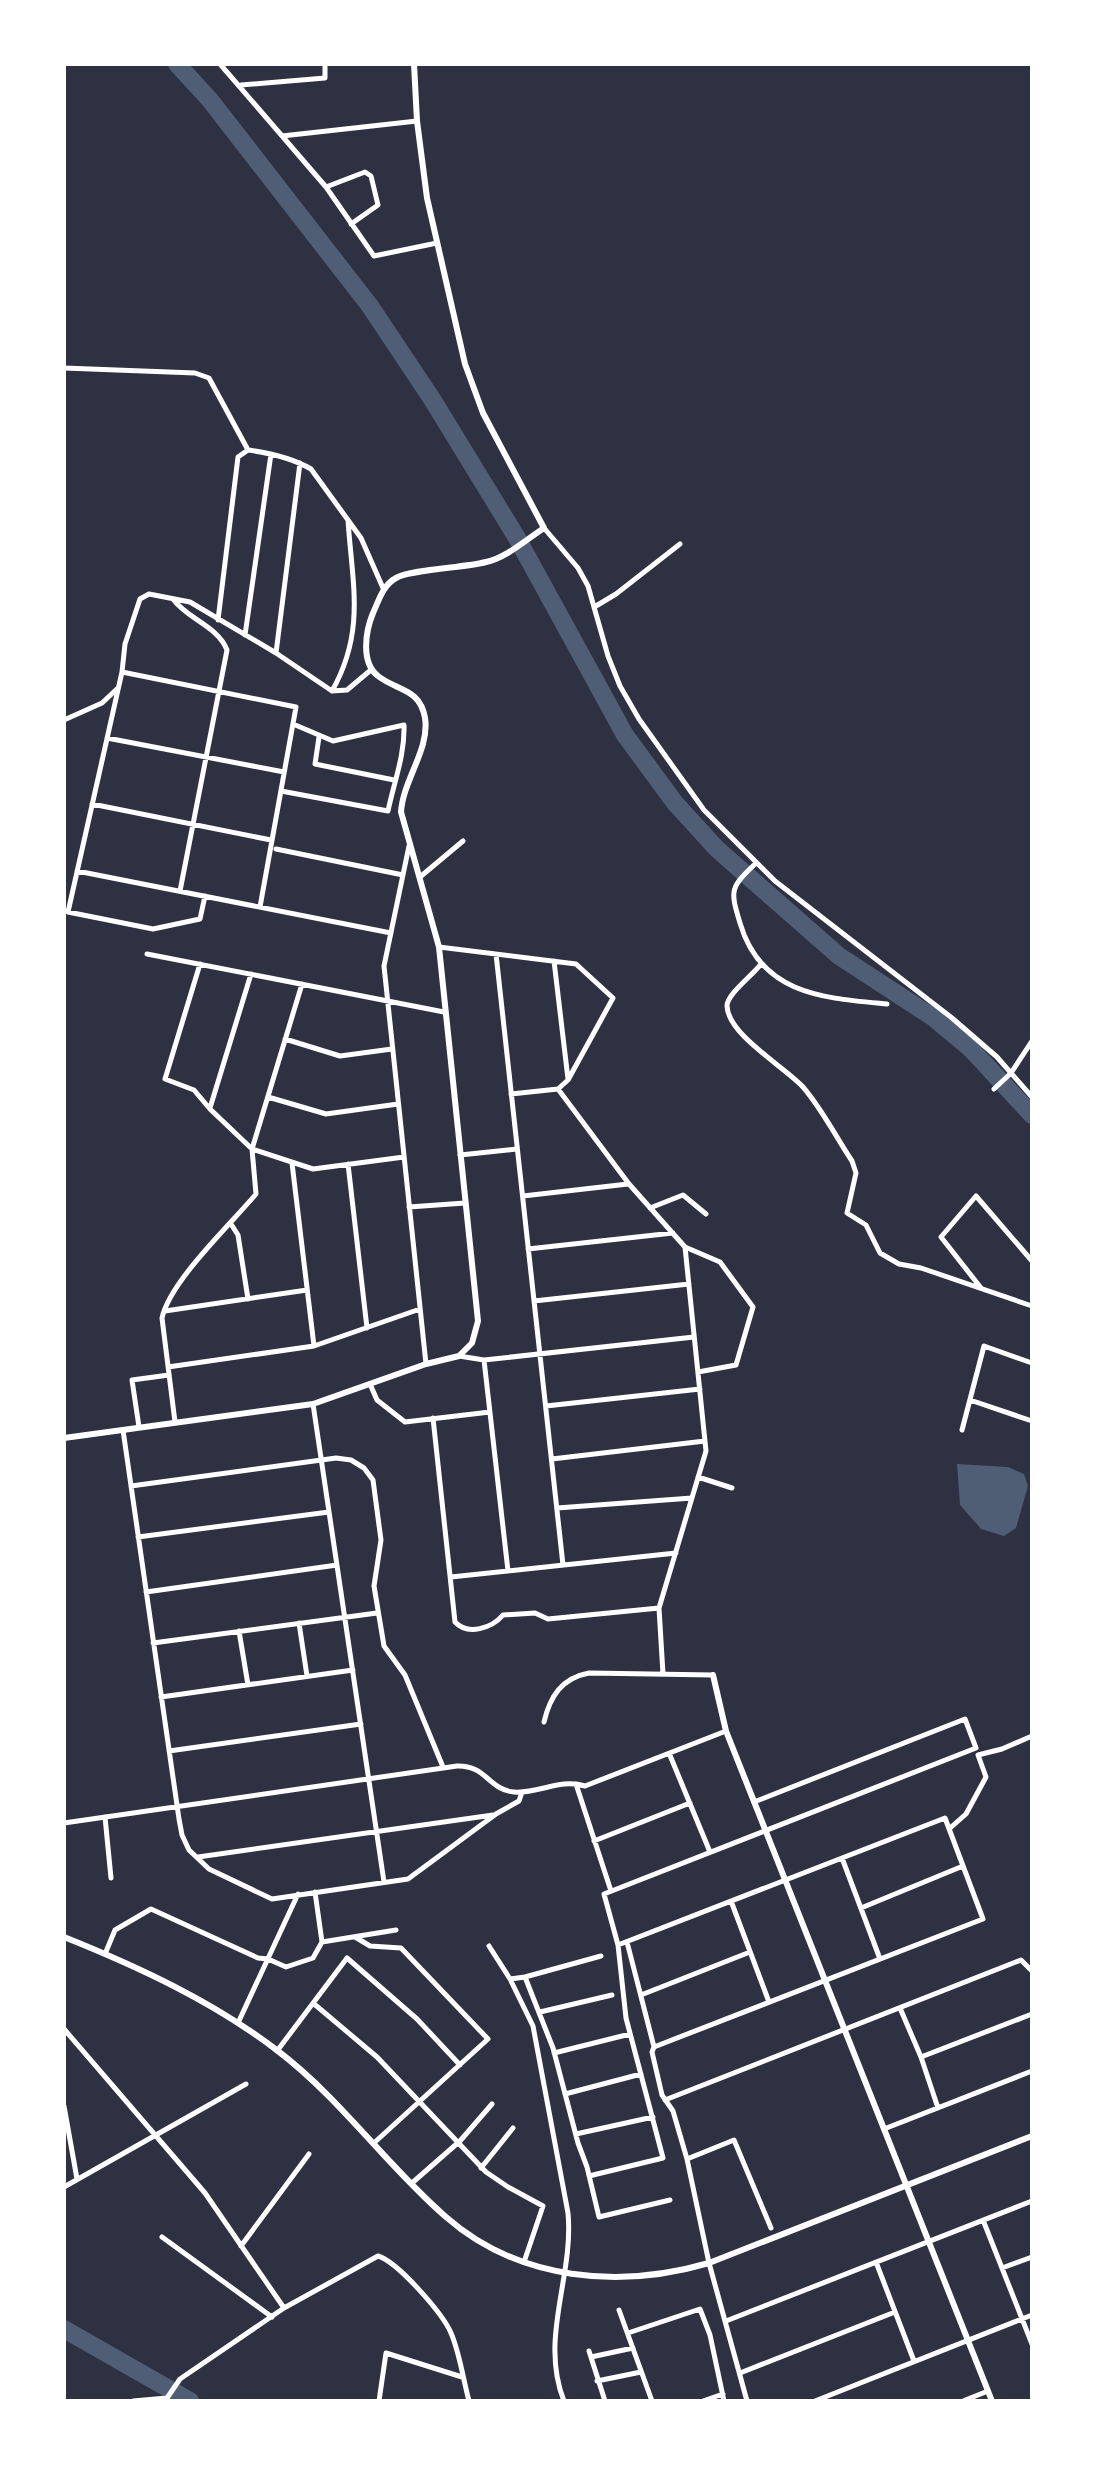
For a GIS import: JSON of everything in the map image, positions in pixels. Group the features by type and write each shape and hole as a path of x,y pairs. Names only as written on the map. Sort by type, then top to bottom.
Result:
{"street":[{"path":"220,64 326,187 374,256 437,243"},
{"path":"240,85 325,78 325,64"},
{"path":"414,64 417,121 427,198 465,364 483,413 544,528 578,568 596,606 608,656 620,686 639,719 704,810 752,866 952,1018 1032,1097"},
{"path":"281,136 417,121"},
{"path":"326,187 365,172 371,176 378,205 351,224"},
{"path":"64,368 195,373 209,378 248,450"},
{"path":"218,621 238,457 248,450 271,454 311,469 361,538 383,588"},
{"path":"245,635 271,454"},
{"path":"276,653 300,463"},
{"path":"332,691 345,668 351,639 355,586 348,519"},
{"path":"459,1356 472,1343 478,1321 439,947 401,808 402,796 423,740 425,719 419,700 407,689 378,676 365,651 370,622 383,588 397,577 490,562 544,528"},
{"path":"596,606 680,544"},
{"path":"205,896 200,919 153,929 68,912 122,672 125,644 140,599 149,594 190,602 276,653 332,691 347,690 372,669"},
{"path":"172,598 180,608 223,639 227,650 180,891"},
{"path":"122,672 296,707 260,907"},
{"path":"64,720 102,703 118,687"},
{"path":"293,724 333,741 404,725 405,748 388,811"},
{"path":"319,737 315,764 394,780"},
{"path":"107,738 284,772"},
{"path":"281,791 388,811 401,808"},
{"path":"92,804 272,840"},
{"path":"420,877 463,841"},
{"path":"409,846 384,966 426,1364"},
{"path":"276,849 403,875"},
{"path":"752,866 737,881 735,900 740,924 761,964 797,989 823,996 887,1004"},
{"path":"77,871 391,933"},
{"path":"439,947 576,964 613,998 568,1080 558,1089 511,1094"},
{"path":"147,954 444,1012"},
{"path":"496,954 563,1565"},
{"path":"554,961 568,1080"},
{"path":"200,964 165,1079 194,1090 252,1149 292,1163 313,1169 404,1157"},
{"path":"761,964 730,995 727,1005 729,1015 743,1034 803,1087 852,1161 856,1173 847,1213 866,1225 880,1253 890,1259 1032,1306"},
{"path":"210,1109 251,974"},
{"path":"175,1422 164,1311 176,1287 256,1194 252,1149 302,984"},
{"path":"285,1039 340,1056 392,1049"},
{"path":"995,1088 1010,1074 1032,1041"},
{"path":"558,1089 650,1208 685,1247 720,1262 753,1307 736,1365 698,1372"},
{"path":"268,1097 326,1114 398,1104"},
{"path":"460,1155 517,1149"},
{"path":"292,1163 314,1346"},
{"path":"348,1164 367,1328"},
{"path":"522,1197 629,1184"},
{"path":"650,1208 683,1195 706,1214"},
{"path":"983,1290 941,1237 976,1196 1032,1261"},
{"path":"409,1207 465,1203"},
{"path":"231,1224 238,1235 248,1299"},
{"path":"528,1249 673,1233"},
{"path":"663,1674 659,1608 706,1451 685,1247"},
{"path":"534,1301 689,1284"},
{"path":"164,1311 307,1290"},
{"path":"168,1367 314,1346 420,1309"},
{"path":"64,1438 313,1404 426,1364 459,1356 484,1360 694,1337"},
{"path":"962,1430 984,1346 1032,1363"},
{"path":"484,1360 508,1571"},
{"path":"139,1427 132,1380 169,1375"},
{"path":"370,1384 377,1400 405,1422 490,1412"},
{"path":"546,1406 700,1389"},
{"path":"970,1400 1032,1421"},
{"path":"313,1404 384,1882"},
{"path":"433,1418 455,1622 460,1628 469,1630 494,1625 503,1615 535,1613 548,1619 659,1608"},
{"path":"123,1430 182,1835 189,1850 209,1869 272,1899 408,1879 519,1801 522,1792"},
{"path":"552,1459 705,1441"},
{"path":"131,1486 322,1459 351,1460 364,1468 373,1480 381,1540 374,1574 384,1646 405,1675 443,1767"},
{"path":"698,1477 732,1488"},
{"path":"557,1508 692,1497"},
{"path":"138,1537 329,1512"},
{"path":"451,1577 676,1553"},
{"path":"146,1592 337,1565"},
{"path":"153,1643 377,1613"},
{"path":"299,1623 307,1676"},
{"path":"239,1631 248,1685"},
{"path":"161,1697 353,1670"},
{"path":"544,1722 553,1697 574,1676 589,1673 713,1675 726,1731 992,2401"},
{"path":"589,2176 663,2158 630,2034 618,1945 604,1894 976,1748 965,1719 754,1802"},
{"path":"169,1751 361,1724"},
{"path":"64,1823 443,1767 468,1766 511,1792 565,1783 585,1786 726,1731"},
{"path":"949,1829 966,1814 986,1777 978,1755 1032,1736"},
{"path":"669,1753 710,1852"},
{"path":"576,1783 611,1891"},
{"path":"594,1841 690,1803"},
{"path":"197,1857 496,1815"},
{"path":"105,1817 111,1878"},
{"path":"618,1945 945,1818 983,1919 654,2047"},
{"path":"842,1858 880,1959"},
{"path":"861,1908 963,1866"},
{"path":"105,1954 115,1930 151,1909 258,1958 286,1967 313,1958 322,1942 315,1892"},
{"path":"238,2023 298,1894"},
{"path":"731,1901 769,2002"},
{"path":"322,1942 396,1930"},
{"path":"64,1937 159,1979 238,2023 277,2051 343,2108 412,2183 460,2228 485,2244 524,2262 565,2273 609,2279 632,2278 672,2273 709,2263 1032,2136"},
{"path":"355,1937 370,1946 401,1948 488,2039 375,2142"},
{"path":"627,1942 654,2047 662,2095 673,2111 687,2159 709,2263 747,2401"},
{"path":"489,1946 510,1979 533,2026 568,2213 570,2233 554,2344 556,2375 564,2401"},
{"path":"641,1995 750,1952"},
{"path":"510,1979 601,1956"},
{"path":"277,2051 347,1958 417,2019 460,2065"},
{"path":"665,2100 1021,1960 1032,1971"},
{"path":"525,1977 554,2053 599,2217 670,2200"},
{"path":"540,2012 612,1995"},
{"path":"313,2003 377,2057 481,2168 543,2206 524,2262"},
{"path":"900,2008 938,2108"},
{"path":"921,2057 1032,2014"},
{"path":"65,2032 205,2193 284,2308"},
{"path":"554,2053 630,2034"},
{"path":"884,2129 1032,2071"},
{"path":"565,2094 641,2074"},
{"path":"64,2187 246,2084"},
{"path":"412,2183 457,2142 492,2104"},
{"path":"64,2106 77,2179"},
{"path":"575,2134 653,2117"},
{"path":"481,2168 513,2128"},
{"path":"687,2159 734,2140 771,2228"},
{"path":"241,2246 309,2154"},
{"path":"726,2321 1032,2201"},
{"path":"983,2220 1032,2344"},
{"path":"162,2237 272,2317"},
{"path":"133,2401 167,2398 180,2379 284,2308 378,2256 401,2272 450,2330 469,2401"},
{"path":"1002,2268 1032,2257"},
{"path":"876,2262 914,2361"},
{"path":"628,2333 700,2309 710,2335 724,2398 703,2401"},
{"path":"619,2310 652,2401"},
{"path":"740,2373 895,2312"},
{"path":"815,2401 1032,2315"},
{"path":"605,2401 590,2354 633,2348"},
{"path":"379,2401 386,2353 463,2377"},
{"path":"597,2381 641,2372"},
{"path":"963,2401 988,2391"}],"water":[{"path":"957,1464 1008,1467 1024,1474 1028,1486 1016,1528 1004,1536 981,1529 960,1505"}],"waterway":[{"path":"177,64 210,100 370,306 432,399 517,538 625,735 675,803 717,849 839,956 934,1018 970,1048 1032,1115"},
{"path":"64,2329 190,2401"}]}
